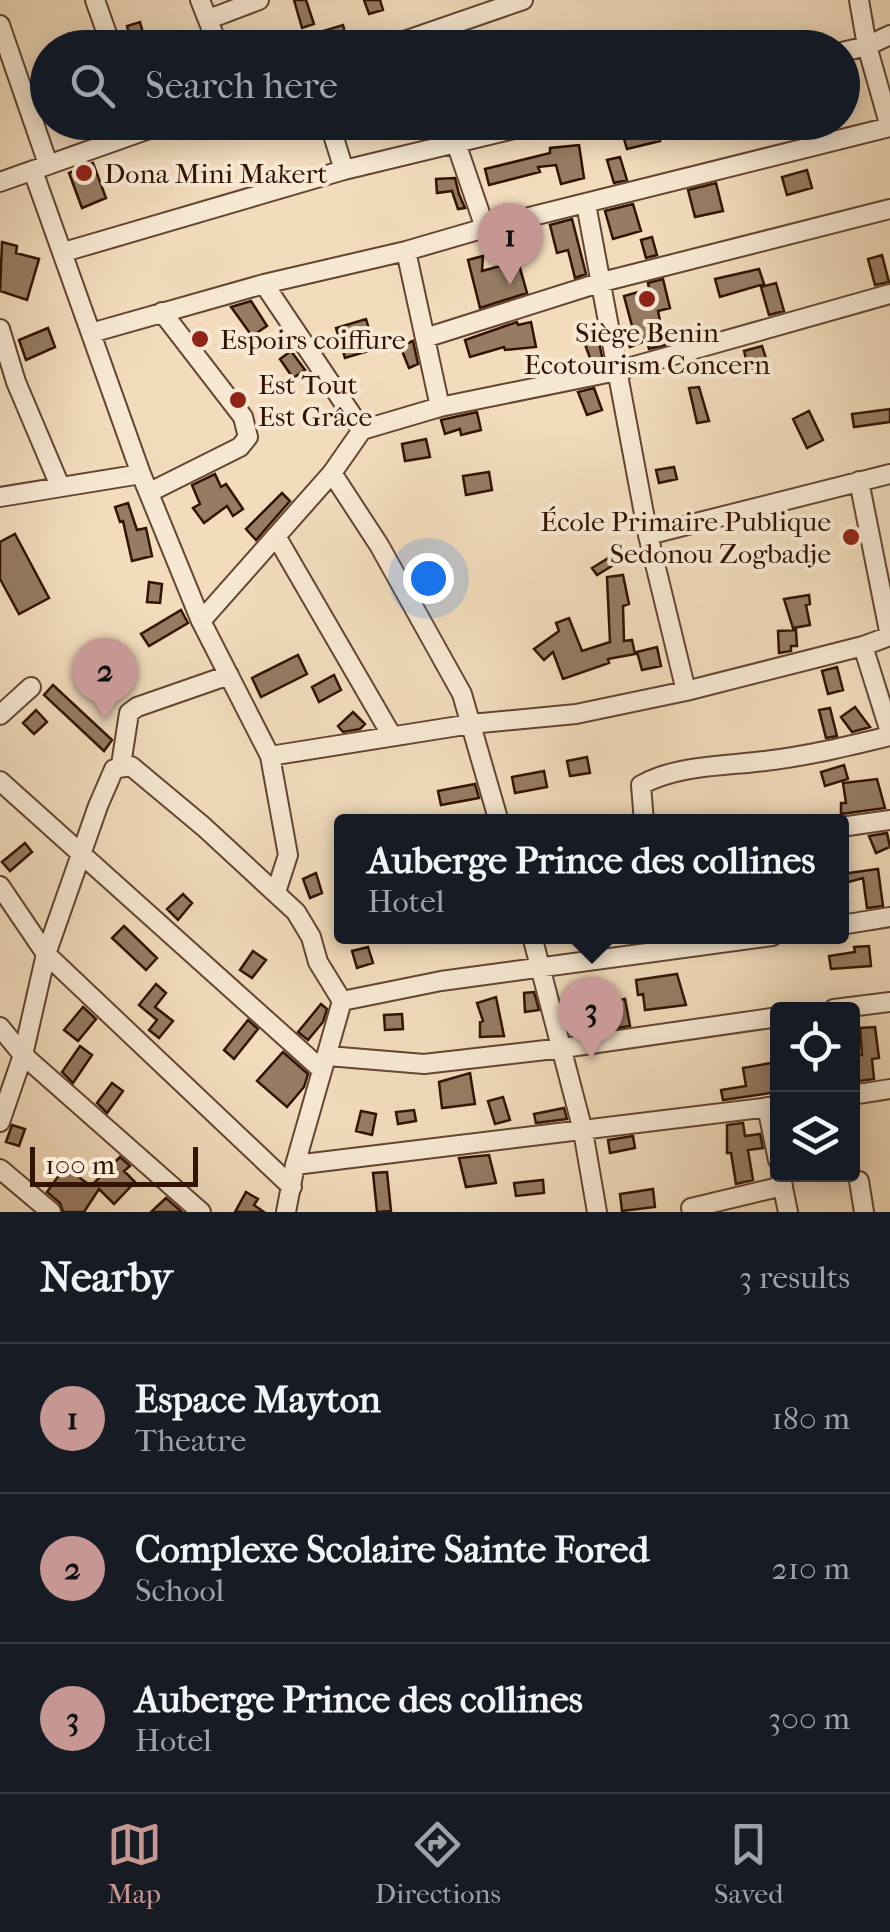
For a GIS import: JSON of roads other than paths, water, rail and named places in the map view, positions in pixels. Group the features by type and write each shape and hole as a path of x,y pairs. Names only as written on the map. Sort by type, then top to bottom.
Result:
{"street":[{"path":"96,0 106,30"},
{"path":"200,0 212,30"},
{"path":"208,19 259,0"},
{"path":"436,30 523,0"},
{"path":"859,0 867,46 890,127 860,135"},
{"path":"0,25 30,130"},
{"path":"860,48 890,35"},
{"path":"33,140 64,252 141,474 201,621 270,756 288,855 276,892"},
{"path":"0,182 108,140"},
{"path":"335,140 344,170"},
{"path":"64,252 344,170 468,140"},
{"path":"91,333 264,284 839,140"},
{"path":"456,143 485,228"},
{"path":"586,204 648,536 686,691"},
{"path":"425,338 602,282 890,209"},
{"path":"406,251 440,407"},
{"path":"264,284 362,430"},
{"path":"201,621 332,474 362,430 440,407 617,371 890,294"},
{"path":"150,492 240,448 248,437 243,417 162,312"},
{"path":"0,330 16,382 60,486"},
{"path":"0,497 141,474"},
{"path":"332,474 379,545 462,694 497,814"},
{"path":"648,536 890,474"},
{"path":"270,756 471,724 576,714 686,691 890,636 859,481"},
{"path":"276,536 392,736"},
{"path":"643,814 641,785 651,780 833,750 890,734 863,646"},
{"path":"121,766 129,714 137,707 228,675"},
{"path":"0,714 31,687"},
{"path":"0,1122 24,1055 46,954 98,806 114,770 131,766 276,892 305,924 318,962 342,1001 295,1164 286,1212"},
{"path":"0,781 325,1063 424,1064 770,1018"},
{"path":"849,827 890,820"},
{"path":"0,886 46,954 292,1188"},
{"path":"849,924 890,917"},
{"path":"534,944 583,1131 597,1212"},
{"path":"342,1001 405,987 714,944"},
{"path":"860,1006 890,1002"},
{"path":"0,1027 24,1055 202,1212"},
{"path":"860,1094 890,1089"},
{"path":"295,1164 770,1106"},
{"path":"0,1168 51,1212"},
{"path":"692,1208 776,1182"},
{"path":"782,1182 788,1212"},
{"path":"858,1182 864,1212"}],"place":[{"name":"Dona Mini Makert","path":"84,173"},
{"name":"Espace Mayton","path":"510,285"},
{"name":"Siège Benin Ecotourism Concern","path":"647,299"},
{"name":"Espoirs coiffure","path":"200,339"},
{"name":"Est Tout Est Grâce","path":"238,400"},
{"name":"École Primaire Publique Sedonou Zogbadje","path":"851,537"},
{"name":"Complexe Scolaire Sainte Fored","path":"105,720"},
{"name":"Auberge Prince des collines","path":"591,1059"}]}
